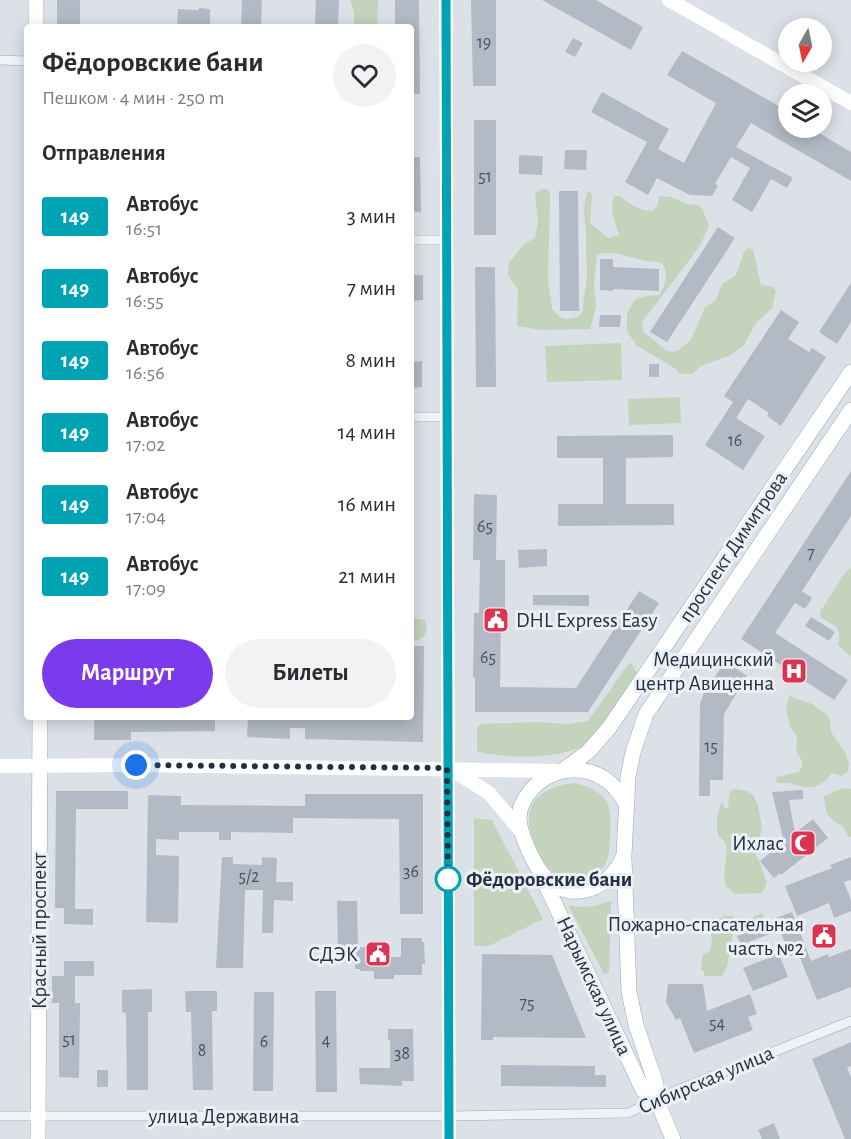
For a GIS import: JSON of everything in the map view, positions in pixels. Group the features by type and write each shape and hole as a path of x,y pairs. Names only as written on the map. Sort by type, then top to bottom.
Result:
{"main road":[{"path":"36,0 36,24"},
{"path":"669,0 851,104"},
{"name":"проспект Димитрова","path":"562,771 588,752 609,728 851,372"},
{"name":"проспект Димитрова","path":"625,802 633,752 646,714 851,410"},
{"name":"Красный проспект","path":"38,1139 40,720"},
{"path":"0,766 40,765 447,768 562,771 581,770 599,775 615,786 625,802 624,855 614,875 595,888 584,890 573,891 552,883 537,866 519,829 489,793 447,768"},
{"path":"519,829 521,807 530,791 544,778 562,771"},
{"name":"Нарымская улица","path":"624,855 629,992 636,1025 656,1084 657,1101 673,1139"},
{"name":"Нарымская улица","path":"537,866 643,1089 657,1101"}],"street":[{"path":"446,0 449,1139"},
{"path":"0,60 24,61"},
{"path":"414,240 446,240"},
{"path":"414,417 446,417"},
{"name":"Сибирская улица","path":"449,1116 628,1113 680,1089 851,1021"},
{"name":"улица Державина","path":"0,1116 449,1116"}],"green space":[{"path":"350,0 378,0 377,24 354,24 354,12"},
{"path":"543,189 548,189 550,194 548,280 552,309 560,317 566,319 578,317 583,312 587,275 584,208 588,191 592,194 590,223 608,238 619,235 612,211 615,196 621,196 631,205 650,211 657,206 660,196 671,197 702,208 709,225 700,246 643,321 644,332 666,350 677,351 691,340 705,307 716,300 722,284 736,275 748,247 753,250 761,285 773,287 776,291 772,308 755,324 744,345 729,356 701,366 692,374 680,374 676,369 636,345 627,331 627,314 636,299 659,295 666,275 662,263 619,254 602,253 597,255 594,284 596,307 590,329 542,330 517,326 518,290 508,275 509,263 524,244 535,238 538,221 535,196"},
{"path":"621,343 622,380 547,382 545,346"},
{"path":"680,397 681,423 629,425 628,399"},
{"path":"851,567 851,657 838,645 837,628 821,618 820,612"},
{"path":"414,618 425,620 427,631 419,640 414,641"},
{"path":"630,662 639,676 595,736 577,749 564,753 534,756 502,756 477,751 477,728 481,724 537,722 569,724 588,721"},
{"path":"789,696 812,704 827,715 831,732 845,752 849,763 848,772 841,776 832,773 823,783 814,787 777,783 776,777 799,772 802,767 802,761 796,750 797,737 790,727 786,709"},
{"path":"575,783 602,795 609,808 610,826 607,861 599,871 583,879 574,880 560,877 547,867 536,848 529,820 534,801 541,794 561,785"},
{"path":"844,788 851,789 851,837 848,837 843,826 831,818 824,802 824,796"},
{"path":"735,789 747,791 753,795 758,805 762,827 756,856 767,883 762,893 734,894 725,882 727,851 724,841 719,837 717,819 722,801 724,808 729,809 730,791"},
{"path":"474,818 492,820 543,919 489,946 474,946"},
{"path":"611,901 609,973 604,974 568,905 590,906"},
{"path":"762,913 763,923 736,930 733,933 727,967 722,976 704,976 701,969 703,955 710,951 712,942 709,921 712,917 719,919 733,916 738,924"}],"building":[{"path":"57,0 80,0 80,24 57,24"},
{"path":"242,0 262,0 261,24 241,24"},
{"path":"316,0 339,0 338,24 315,24"},
{"path":"395,0 419,0 420,94 414,94 414,24 395,24"},
{"path":"471,0 496,0 496,86 473,86"},
{"path":"542,0 596,0 643,27 631,50"},
{"path":"199,8 210,9 210,24 177,24 178,9 199,10"},
{"path":"573,38 583,43 575,57 565,52"},
{"path":"682,51 778,106 778,138 827,138 851,152 851,181 751,123 736,147 793,178 787,188 771,179 752,212 732,200 750,168 731,157 715,184 718,186 712,196 690,195 657,178 648,195 625,182 647,142 591,112 602,92 669,129 658,149 684,163 716,103 667,75"},
{"path":"474,120 496,120 496,235 474,235"},
{"path":"565,150 587,150 586,170 564,169"},
{"path":"519,155 543,156 542,175 519,174"},
{"path":"414,157 420,157 421,212 414,211"},
{"path":"559,191 578,191 579,311 560,311"},
{"path":"718,227 735,238 667,342 650,332"},
{"path":"600,259 613,259 613,267 659,269 659,291 600,290"},
{"path":"475,267 495,267 496,387 476,387"},
{"path":"414,275 423,275 423,300 414,301"},
{"path":"851,283 851,322 837,344 819,332"},
{"path":"781,310 799,322 788,339 809,352 812,348 826,357 781,426 767,416 769,413 748,399 736,418 765,436 743,470 705,445 733,402 724,396"},
{"path":"600,315 621,315 620,327 599,327"},
{"path":"422,361 422,387 414,388 414,362"},
{"path":"649,364 659,364 659,377 649,377"},
{"path":"673,435 673,457 626,458 626,504 674,504 674,525 558,526 558,504 603,504 603,458 557,458 557,436"},
{"path":"851,471 851,516 802,591 812,598 805,609 795,603 775,633 848,680 834,700 741,639"},
{"path":"474,494 497,495 496,560 505,560 505,613 501,613 500,687 576,688 639,591 659,603 588,712 475,712 474,613 479,613 480,560 473,560"},
{"path":"547,549 547,566 519,568 518,550"},
{"path":"533,595 589,595 589,606 533,605"},
{"path":"811,617 835,632 829,641 805,626"},
{"path":"414,646 424,646 423,742 305,739 305,728 290,728 290,739 247,737 248,720 414,720"},
{"path":"726,661 747,676 724,714 723,780 710,780 710,796 699,796 700,704 705,690"},
{"path":"94,720 215,720 215,731 131,732 131,740 94,740"},
{"path":"803,790 803,799 789,800 795,833 813,819 828,838 774,878 760,861 784,842 772,792"},
{"path":"56,791 128,791 128,809 76,809 75,909 93,909 93,925 64,924 64,908 55,908"},
{"path":"305,794 423,794 423,914 400,914 399,819 293,818 293,833 231,832 231,840 219,840 219,832 179,832 179,840 156,839 156,855 179,856 178,923 146,922 148,795 181,796 181,805 305,806"},
{"path":"222,857 233,857 233,864 262,865 262,857 277,858 276,882 293,882 293,901 274,900 273,933 262,933 263,890 245,890 243,968 216,968"},
{"path":"851,857 851,880 844,882 851,900 851,911 834,918 829,903 797,916 785,886 832,868 830,865"},
{"path":"337,901 357,901 358,947 379,947 379,957 401,957 401,938 422,938 425,964 422,964 422,975 394,975 394,979 374,979 374,971 360,971 360,969 355,969 355,963 338,961"},
{"path":"792,912 811,961 828,954 829,957 851,949 851,987 817,1000 798,953 790,956 780,930 741,945 737,936 777,921 776,918"},
{"path":"482,954 552,955 586,1038 493,1037 493,1040 481,1040"},
{"path":"779,954 788,977 753,991 743,968"},
{"path":"64,961 94,961 94,976 75,976 75,1003 80,1003 79,1078 59,1077 59,1003 52,1003 52,976 64,976"},
{"path":"668,984 703,984 707,1011 750,994 757,1014 748,1017 753,1030 694,1053 680,1018 676,1020 666,1002"},
{"path":"152,989 152,1012 148,1012 148,1090 127,1090 126,1013 122,1012 122,990"},
{"path":"185,991 217,991 217,1011 212,1011 213,1090 193,1090 191,1012 186,1012"},
{"path":"315,991 336,991 337,1092 316,1092"},
{"path":"254,992 274,992 273,1091 253,1091"},
{"path":"388,1029 413,1029 414,1081 402,1081 402,1086 360,1084 359,1068 390,1068"},
{"path":"851,1042 851,1066 847,1068 851,1077 851,1139 845,1139 812,1059"},
{"path":"501,1065 595,1066 595,1075 606,1075 606,1087 501,1086"},
{"path":"97,1070 108,1070 108,1087 97,1087"},
{"path":"774,1123 780,1139 762,1139 758,1130"}],"bus line":[{"name":"149","path":"446,0 444,92 449,1139"}],"place":[{"name":"DHL Express Easy","path":"496,620"},
{"name":"Медицинский центр Авиценна","path":"794,671"},
{"name":"Ихлас","path":"803,843"},
{"name":"Фёдоровские бани","path":"448,879"},
{"name":"Пожарно-спасательная часть №2","path":"824,936"},
{"name":"СДЭК","path":"378,954"}],"route":[{"path":"136,765 447,768 448,879"}]}
